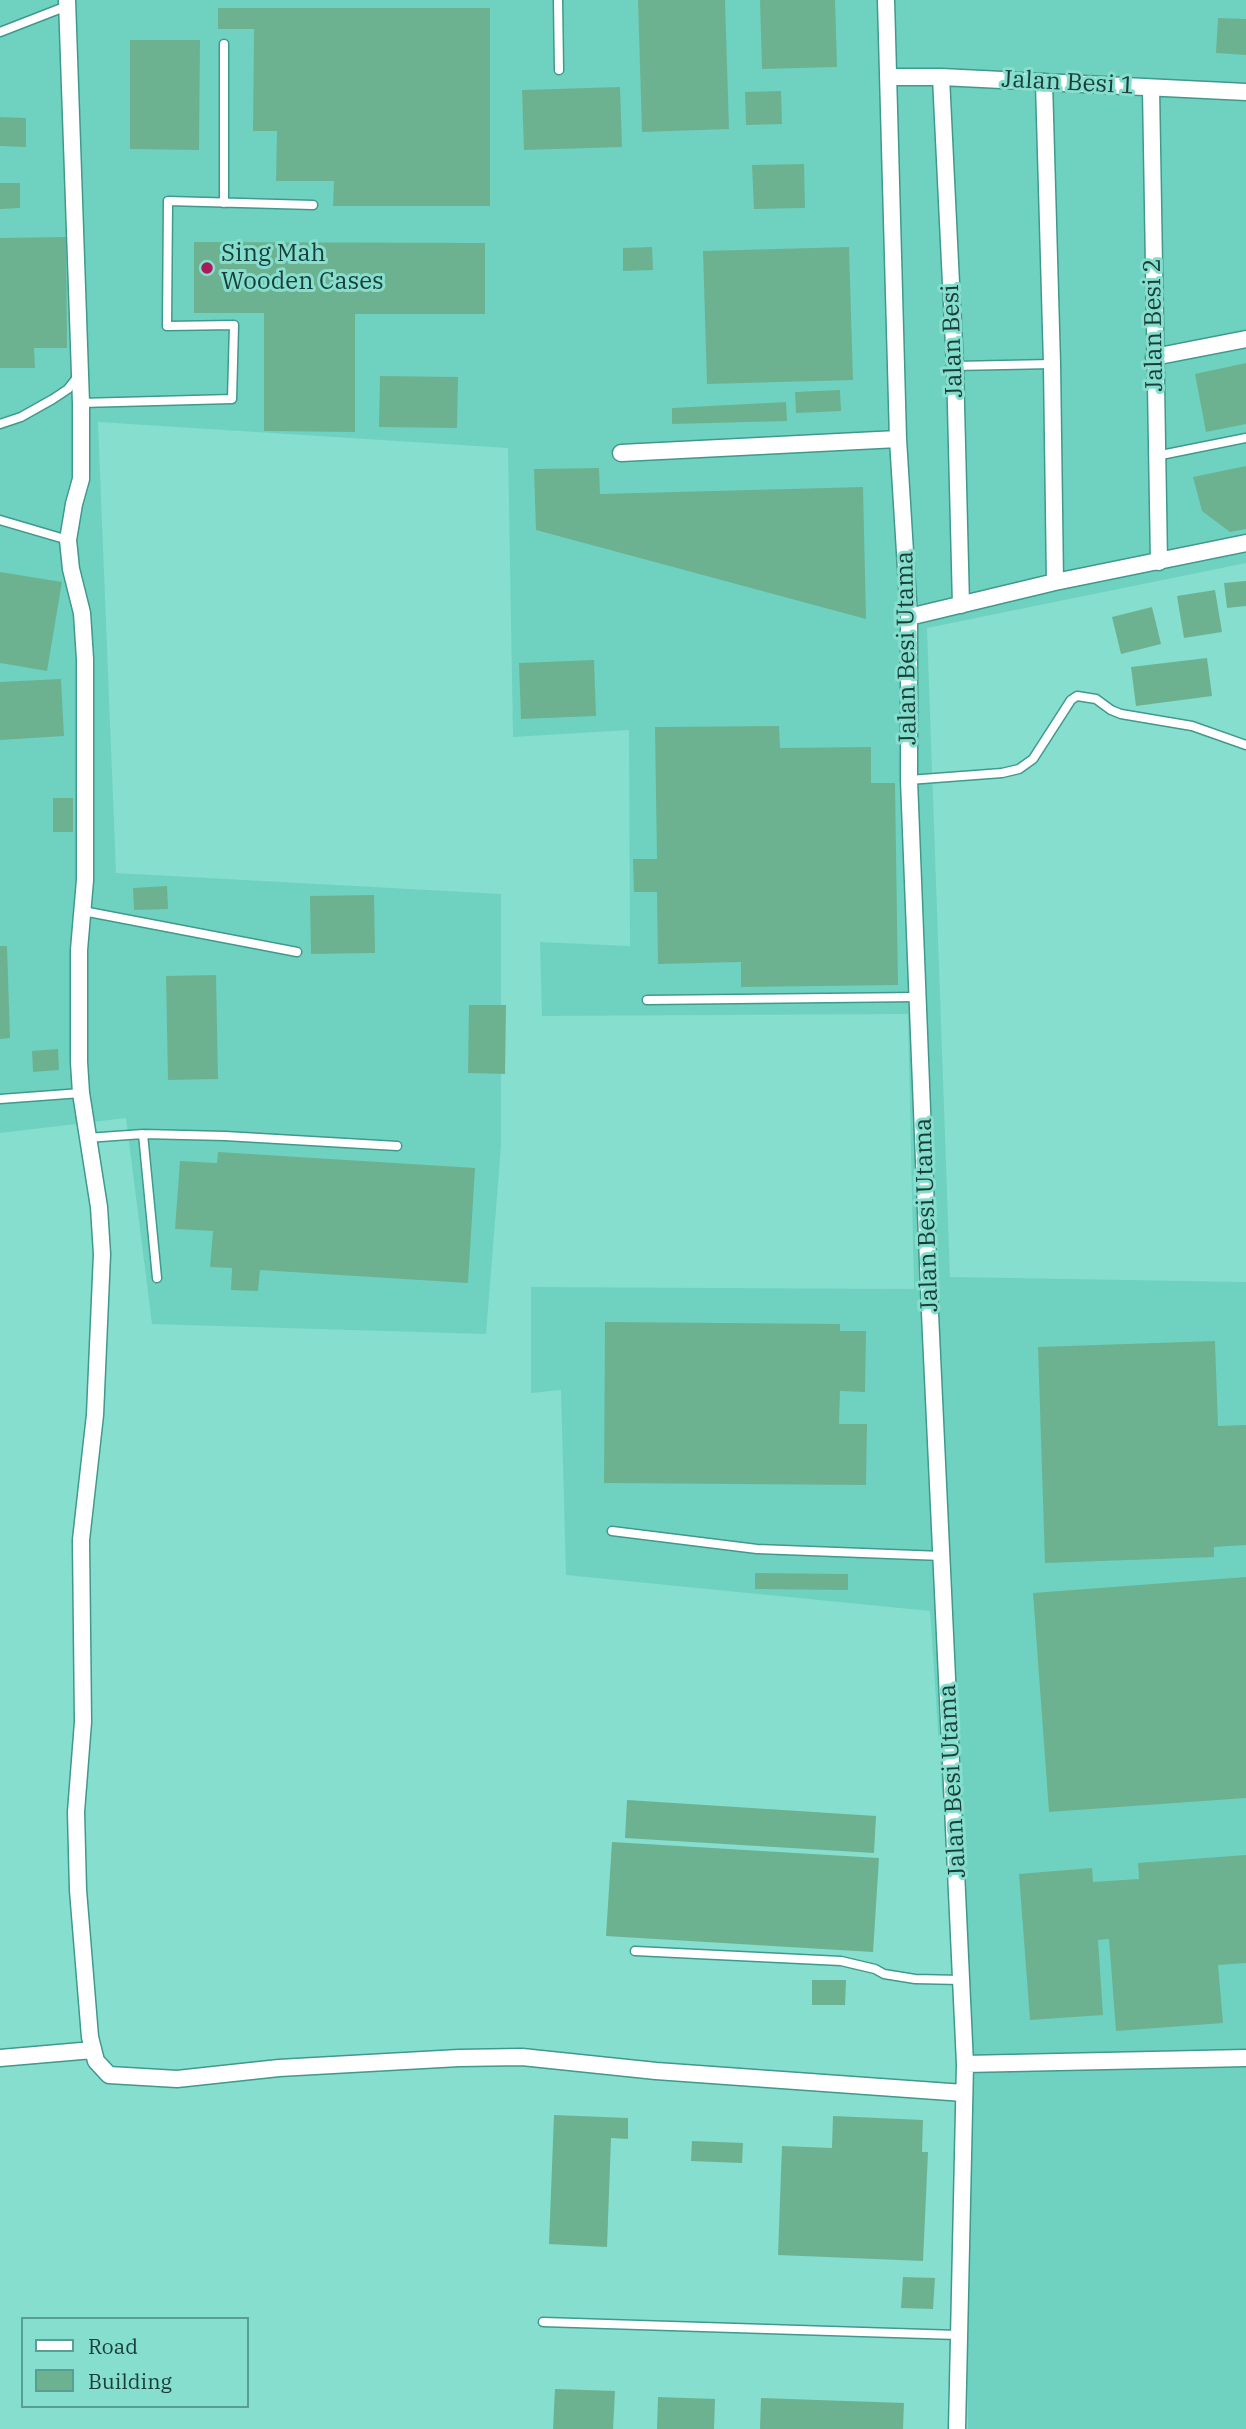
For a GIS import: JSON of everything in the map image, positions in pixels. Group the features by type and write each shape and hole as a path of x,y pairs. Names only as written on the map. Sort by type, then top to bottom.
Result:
{"street":[{"name":"Jalan Besi Utama","path":"886,0 898,439 909,617 909,780 965,2064 957,2429"},
{"path":"67,3 82,403 81,479 68,540 71,569 82,613 85,659 85,880 79,950 81,1093 99,1207 102,1254 95,1415 81,1540 83,1722 76,1812 78,1890 90,2037 96,2061 109,2074 177,2080 279,2068 522,2057 656,2071 964,2093"},
{"name":"Jalan Besi 1","path":"889,77 941,77 1246,92"},
{"name":"Jalan Besi","path":"941,77 955,366 961,605"},
{"path":"1044,82 1055,582"},
{"name":"Jalan Besi 2","path":"1151,88 1159,562"},
{"path":"1154,357 1246,339"},
{"path":"621,453 898,439"},
{"path":"909,617 1055,582 1246,543"},
{"path":"0,2058 93,2050"},
{"path":"965,2064 1246,2058"}],"lane":[{"path":"558,0 559,70"},
{"path":"0,32 67,3"},
{"path":"224,44 224,203"},
{"path":"82,403 232,399 234,325 167,326 168,201 313,205"},
{"path":"955,366 1052,364"},
{"path":"0,424 21,417 53,399 68,389 80,374"},
{"path":"1156,456 1246,438"},
{"path":"0,520 68,540"},
{"path":"909,780 1002,773 1020,769 1033,759 1071,700 1077,696 1096,699 1121,714 1192,726 1246,745"},
{"path":"83,911 297,952"},
{"path":"647,999 919,997"},
{"path":"0,1099 81,1093"},
{"path":"143,1134 157,1278"},
{"path":"88,1138 143,1134 225,1136 397,1146"},
{"path":"612,1531 757,1549 942,1556"},
{"path":"635,1951 841,1961 875,1969 884,1974 915,1979 962,1980"},
{"path":"543,2322 958,2335"}],"shaded area":[{"path":"0,0 1246,0 1246,563 927,628 950,1277 1246,1282 1246,2429 968,2429 962,2086 930,1611 566,1575 561,1390 531,1393 531,1287 914,1289 908,1014 542,1016 540,942 630,946 629,730 513,737 508,448 98,422 116,873 501,894 501,1146 486,1334 152,1324 126,1118 0,1133"}],"building":[{"path":"638,0 725,0 729,129 642,132"},
{"path":"760,0 835,0 837,67 762,69"},
{"path":"218,8 490,8 490,206 333,206 334,181 276,181 277,131 253,131 254,29 218,29"},
{"path":"1218,18 1246,19 1246,55 1216,53"},
{"path":"130,40 200,40 199,150 130,149"},
{"path":"620,87 622,147 524,150 522,90"},
{"path":"781,91 782,124 746,125 745,92"},
{"path":"0,117 26,118 26,147 0,146"},
{"path":"804,164 805,208 754,209 752,165"},
{"path":"0,183 20,183 20,208 0,209"},
{"path":"66,237 67,348 34,348 35,368 0,368 0,238"},
{"path":"194,242 485,243 485,314 355,314 355,432 264,431 264,313 194,313"},
{"path":"652,247 653,270 623,271 623,248"},
{"path":"849,247 853,380 707,384 703,251"},
{"path":"1246,363 1246,424 1206,432 1195,374"},
{"path":"380,376 458,377 457,428 379,427"},
{"path":"840,390 841,411 796,413 795,392"},
{"path":"786,402 787,421 672,424 672,408"},
{"path":"1246,466 1246,529 1230,532 1202,511 1193,477"},
{"path":"599,468 600,494 863,487 866,619 536,530 534,469"},
{"path":"0,572 62,582 47,671 0,663"},
{"path":"1246,581 1246,606 1227,608 1224,583"},
{"path":"1215,590 1222,632 1184,638 1177,596"},
{"path":"1152,607 1161,644 1121,654 1112,617"},
{"path":"1207,658 1212,696 1136,706 1131,667"},
{"path":"594,660 596,716 521,719 519,663"},
{"path":"61,679 64,736 0,740 0,682"},
{"path":"779,726 780,748 871,747 871,783 895,783 898,985 741,987 741,962 658,964 657,892 634,892 633,859 657,859 655,727"},
{"path":"53,798 73,798 73,832 53,832"},
{"path":"167,886 168,909 134,910 133,888"},
{"path":"374,895 375,953 311,954 310,896"},
{"path":"0,946 7,946 10,1038 0,1039"},
{"path":"216,975 218,1079 168,1080 166,976"},
{"path":"469,1005 506,1005 505,1074 468,1073"},
{"path":"58,1049 59,1070 33,1072 32,1051"},
{"path":"218,1152 475,1168 468,1283 260,1270 258,1291 231,1290 232,1268 210,1267 213,1231 175,1229 180,1161 217,1163"},
{"path":"605,1322 840,1324 840,1331 866,1331 865,1392 840,1391 839,1424 867,1424 866,1485 604,1483"},
{"path":"1215,1341 1218,1426 1246,1425 1246,1545 1214,1547 1214,1557 1045,1563 1038,1347"},
{"path":"755,1573 848,1574 848,1590 755,1589"},
{"path":"1246,1577 1246,1798 1049,1812 1033,1593"},
{"path":"627,1800 876,1816 874,1853 625,1838"},
{"path":"612,1842 879,1858 873,1952 606,1936"},
{"path":"1246,1855 1246,1963 1218,1965 1223,2023 1116,2031 1109,1939 1098,1940 1103,2015 1030,2020 1019,1874 1092,1868 1093,1882 1139,1879 1138,1863"},
{"path":"812,1980 846,1980 845,2005 812,2005"},
{"path":"554,2115 628,2118 628,2139 611,2138 607,2247 549,2244"},
{"path":"833,2116 923,2120 922,2152 928,2152 923,2261 778,2255 782,2146 832,2148"},
{"path":"692,2141 743,2143 742,2163 691,2161"},
{"path":"903,2277 935,2278 933,2309 901,2308"},
{"path":"555,2389 615,2391 613,2429 553,2429"},
{"path":"658,2397 715,2399 714,2429 657,2429"},
{"path":"761,2398 904,2403 903,2429 760,2429"}],"place":[{"name":"Sing Mah Wooden Cases","path":"207,268"}]}
